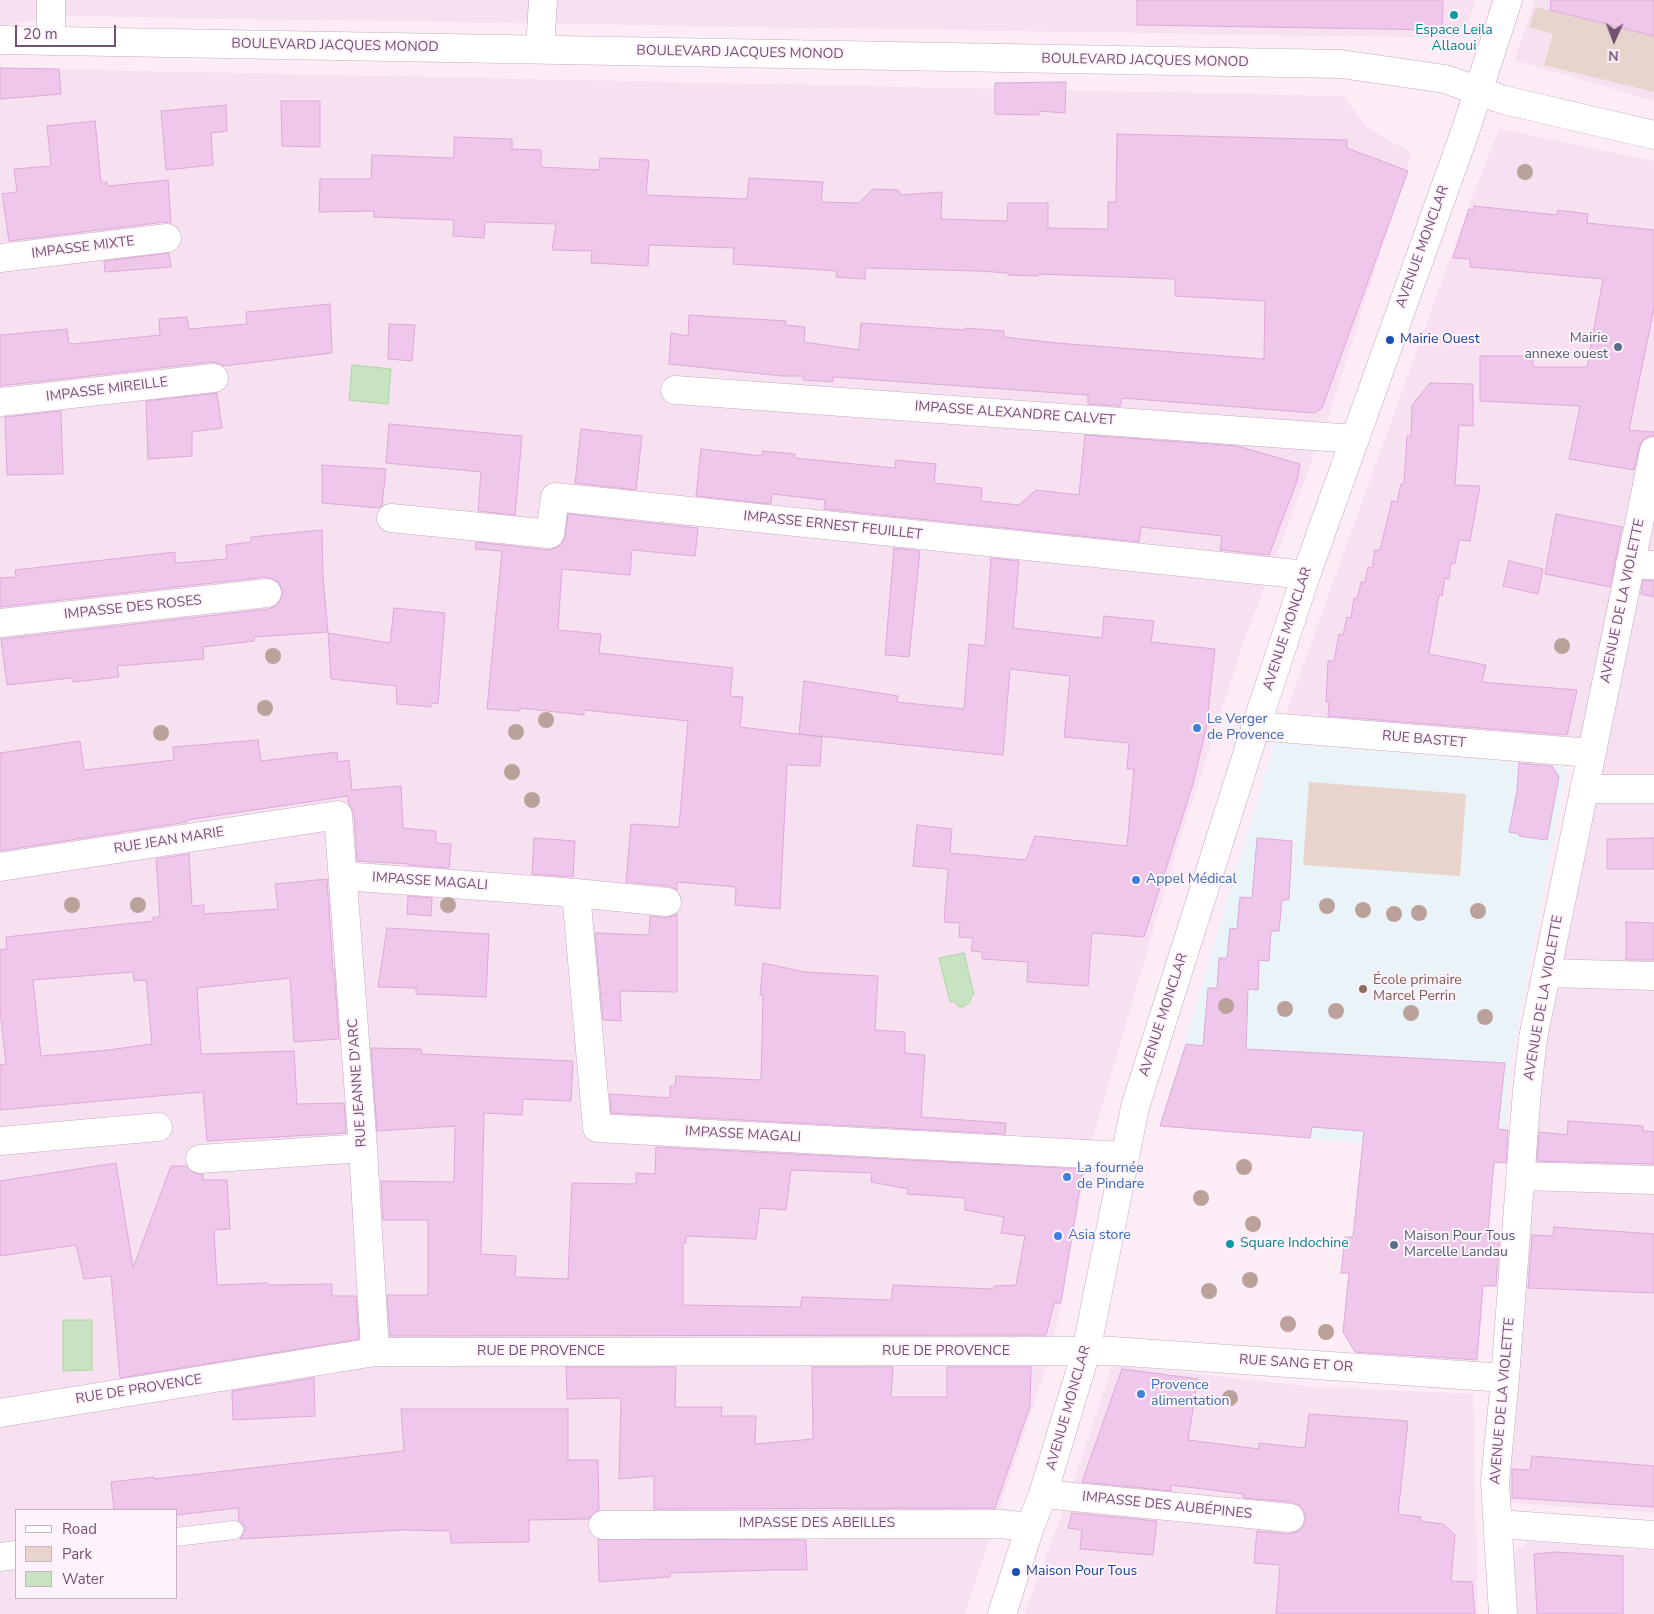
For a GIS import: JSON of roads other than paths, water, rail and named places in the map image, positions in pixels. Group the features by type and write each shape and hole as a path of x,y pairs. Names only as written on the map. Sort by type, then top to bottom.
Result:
{"street":[{"path":"51,0 51,41"},
{"path":"540,49 543,0"},
{"name":"AVENUE MONCLAR","path":"1002,1614 1030,1527 1043,1494 1086,1352 1135,1107 1306,575 1464,132 1508,0"},
{"name":"BOULEVARD JACQUES MONOD","path":"0,40 1341,64 1445,79 1504,100 1654,135"},
{"name":"IMPASSE MIXTE","path":"0,258 166,238"},
{"name":"IMPASSE MIREILLE","path":"0,402 214,378"},
{"name":"IMPASSE ALEXANDRE CALVET","path":"675,390 1355,440"},
{"name":"AVENUE DE LA VIOLETTE","path":"1502,1614 1495,1482 1505,1378 1527,1090 1533,1038 1591,753 1642,564 1654,451"},
{"name":"IMPASSE ERNEST FEUILLET","path":"391,518 550,534 555,497 1306,575"},
{"name":"IMPASSE DES ROSES","path":"0,623 267,593"},
{"name":"RUE BASTET","path":"1256,726 1591,753"},
{"path":"1584,789 1654,789"},
{"name":"RUE JEAN MARIE","path":"0,867 338,815"},
{"name":"RUE JEANNE D'ARC","path":"338,815 363,1148 375,1352"},
{"name":"IMPASSE MAGALI","path":"343,876 576,893 667,902"},
{"name":"IMPASSE MAGALI","path":"576,893 597,1128 1124,1156"},
{"path":"1547,974 1654,976"},
{"path":"0,1141 158,1127"},
{"path":"200,1159 363,1148"},
{"path":"1521,1176 1654,1180"},
{"name":"RUE SANG ET OR","path":"1086,1352 1112,1351 1505,1378"},
{"name":"RUE DE PROVENCE","path":"0,1413 375,1352 1086,1352"},
{"name":"IMPASSE DES AUBÉPINES","path":"1043,1494 1290,1518"},
{"name":"IMPASSE DES ABEILLES","path":"603,1525 1001,1524 1030,1527"},
{"path":"1498,1524 1654,1535"},
{"path":"0,1557 15,1555"}],"lane":[{"path":"178,1536 234,1530"}],"water":[{"path":"352,365 391,369 388,404 349,400"},
{"path":"964,953 974,995 971,996 970,1002 963,1007 958,1006 953,1001 950,1002 939,958"},
{"path":"63,1320 92,1320 92,1370 63,1371"}],"place":[{"name":"Espace Leila Allaoui","path":"1454,15"},
{"name":"Mairie Ouest","path":"1390,340"},
{"name":"Mairie annexe ouest","path":"1618,347"},
{"name":"Le Verger de Provence","path":"1197,728"},
{"name":"Appel Médical","path":"1136,880"},
{"name":"École primaire Marcel Perrin","path":"1363,989"},
{"name":"La fournée de Pindare","path":"1067,1177"},
{"name":"Asia store","path":"1058,1236"},
{"name":"Square Indochine","path":"1230,1244"},
{"name":"Maison Pour Tous Marcelle Landau","path":"1394,1245"},
{"name":"Provence alimentation","path":"1141,1394"},
{"name":"Maison Pour Tous","path":"1016,1572"}]}
